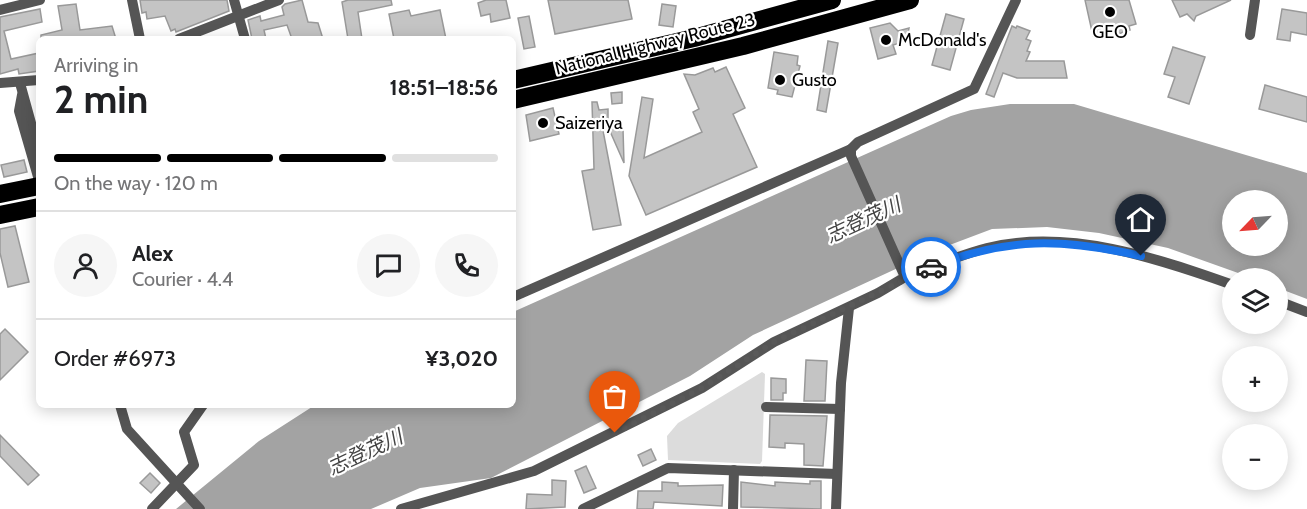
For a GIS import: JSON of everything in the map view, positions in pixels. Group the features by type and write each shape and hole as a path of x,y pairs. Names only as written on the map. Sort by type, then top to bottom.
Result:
{"highway":[{"name":"National Highway Route 23","path":"516,79 694,38 832,0"},
{"name":"National Highway Route 23","path":"516,99 743,46 910,0"},
{"path":"0,194 36,187"},
{"path":"0,215 36,208"}],"street":[{"path":"0,10 39,0"},
{"path":"132,0 139,36"},
{"path":"234,0 244,36"},
{"path":"187,36 279,0"},
{"path":"516,296 851,153 858,142 974,89 1016,0"},
{"path":"1250,35 1255,0"},
{"path":"0,83 36,80"},
{"path":"20,83 36,142"},
{"path":"22,95 33,106 36,117"},
{"path":"22,95 19,111 36,170"},
{"path":"851,153 904,275"},
{"path":"400,509 534,471 702,388 774,342 849,308 904,275 988,248 1018,243 1083,244 1141,256 1222,282"},
{"path":"1288,305 1307,312"},
{"path":"836,509 840,409 849,308"},
{"path":"766,406 840,409"},
{"path":"121,408 127,429 197,505"},
{"path":"152,509 194,465 184,432 201,408"},
{"path":"584,509 668,468 837,474"},
{"path":"733,509 734,470"}],"shaded area":[{"path":"762,372 765,374 762,461 760,464 668,460 667,436 678,423"}],"water":[{"name":"志登茂川","path":"1010,104 1074,104 1307,173 1307,299 1288,292 1288,268 1224,268 1168,248 1099,233 1047,227 992,229 939,249 753,335 690,376 491,478 420,488 371,509 176,509 259,441 310,408 516,408 516,311 951,116 971,110"}],"building":[{"path":"140,0 227,0 229,11 176,32 175,29 171,31 165,16 147,19 146,12 142,13"},
{"path":"302,0 308,22 318,23 322,36 291,36 287,25 264,30 265,36 251,36 248,20 260,16 261,21 284,15 282,7 285,4"},
{"path":"391,0 392,5 358,12 362,36 348,36 342,2"},
{"path":"486,0 506,0 510,18 491,22 490,14 481,16 478,3"},
{"path":"548,0 628,0 632,19 555,34"},
{"name":"GEO","path":"1085,0 1129,0 1136,24 1129,26 1130,30 1118,34 1117,30 1093,36"},
{"path":"1172,0 1231,0 1196,16 1194,21 1187,14 1180,17"},
{"path":"76,4 80,30 112,26 115,36 41,36 62,30 58,6"},
{"path":"662,4 676,6 673,27 659,25"},
{"path":"40,9 42,22 4,31 11,59 36,54 36,71 19,74 18,69 0,74 0,17"},
{"path":"1282,9 1307,13 1307,35 1291,32 1290,41 1277,39"},
{"path":"409,10 411,16 440,10 445,36 393,36 389,14"},
{"path":"946,14 964,19 950,70 932,65"},
{"path":"529,16 535,47 524,49 518,18"},
{"path":"890,23 898,31 909,28 907,41 893,45 896,54 878,59 870,28"},
{"path":"1012,26 1030,31 1026,39 1031,41 1026,61 1064,61 1067,78 1017,78 1003,73 994,97 986,94"},
{"path":"828,41 838,43 826,112 817,110"},
{"path":"1173,47 1205,57 1189,104 1168,97 1175,77 1164,74"},
{"path":"774,52 798,56 797,65 800,66 792,97 777,94 778,90 768,88"},
{"path":"726,67 745,108 733,114 757,167 646,215 629,176 642,97 653,99 644,158 702,132 693,112 699,109 684,74 695,75 713,68 715,72"},
{"path":"1265,85 1307,97 1307,122 1259,109"},
{"path":"622,92 622,103 612,104 611,93"},
{"path":"592,102 597,102 599,110 608,109 608,118 601,120 621,225 593,230 582,171 594,169"},
{"path":"553,108 559,134 530,141 526,115"},
{"path":"609,129 623,129 624,163"},
{"path":"24,160 27,172 4,177 1,165"},
{"path":"15,226 29,282 8,287 0,253 0,229"},
{"path":"5,329 28,352 0,380 0,334"},
{"path":"806,360 827,361 825,401 804,401"},
{"path":"771,378 786,379 786,393 783,393 783,400 771,400"},
{"path":"770,415 827,416 823,466 804,465 804,444 785,443 785,448 769,447"},
{"path":"0,435 39,475 28,485 0,456"},
{"path":"651,449 656,460 643,466 638,455"},
{"path":"586,466 596,488 584,493 575,471"},
{"path":"150,473 160,483 151,493 140,483"},
{"path":"552,480 566,481 565,507 526,509 527,494 552,495"},
{"path":"810,481 821,481 821,509 741,507 741,482 775,486 775,482 810,484"},
{"path":"662,482 678,483 678,486 723,485 722,506 654,502 653,509 637,509 638,491 662,491"}],"way so far":[{"path":"615,433 702,388 774,342 849,308 905,277 931,267"}],"place":[{"name":"GEO","path":"1110,12"},
{"name":"McDonald's","path":"886,40"},
{"name":"Gusto","path":"780,80"},
{"name":"Saizeriya","path":"543,123"}],"route":[{"path":"931,267 988,248 1018,243 1083,244 1141,256"}]}
